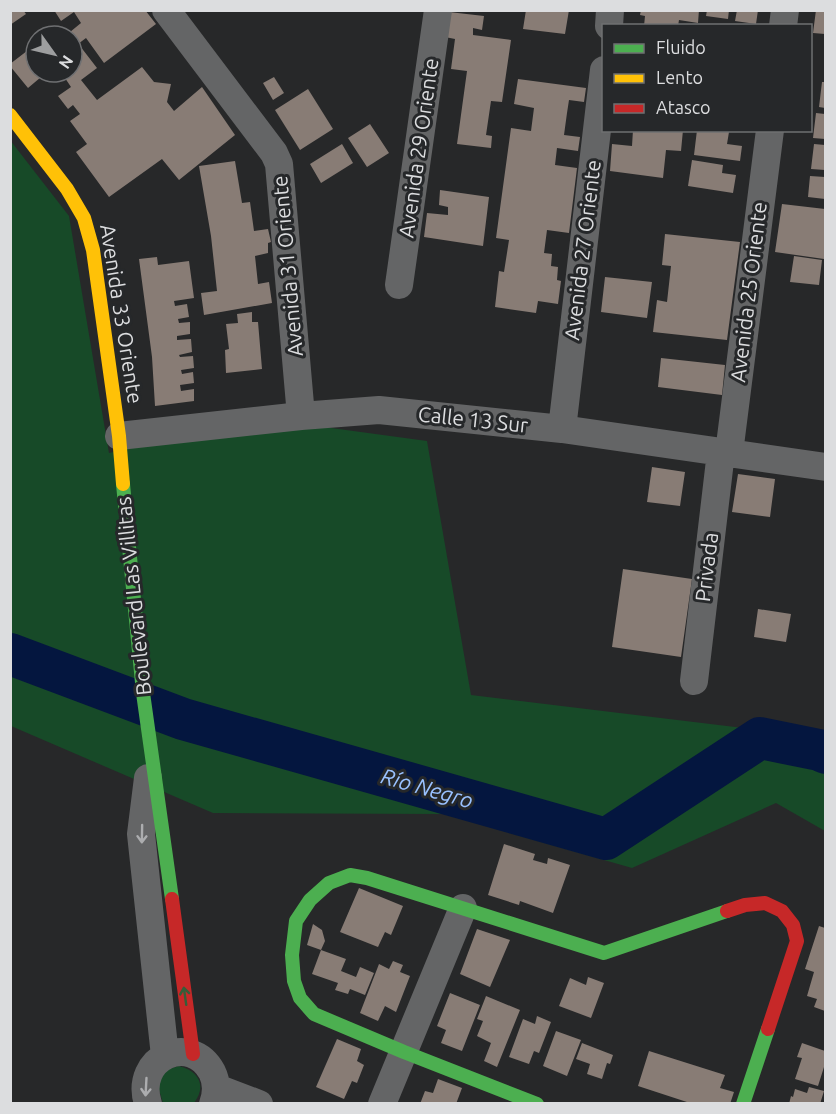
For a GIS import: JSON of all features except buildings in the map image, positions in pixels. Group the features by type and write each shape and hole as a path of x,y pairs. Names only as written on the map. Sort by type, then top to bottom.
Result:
{"street":[{"name":"Avenida 31 Oriente","path":"166,10 274,153 279,164 301,416"},
{"name":"Avenida 29 Oriente","path":"399,285 438,10"},
{"name":"Avenida 27 Oriente","path":"562,429 602,79"},
{"name":"Avenida 33 Oriente","path":"10,115 67,189 84,218 93,250 119,436"},
{"name":"Avenida 25 Oriente","path":"725,453 770,132"},
{"name":"Calle 13 Sur","path":"119,436 379,410 562,429 825,467"},
{"name":"Boulevard Las Villitas","path":"119,436 143,693 193,1054"},
{"name":"Privada","path":"694,681 725,453"},
{"name":"Boulevard Las Villitas","path":"151,755 141,834 165,1056"},
{"path":"537,1104 314,1014 300,998 294,981 292,955 296,921 310,900 329,883 350,875 367,878 604,953 745,905 765,903 782,911 793,925 797,941 743,1104"},
{"path":"382,1104 463,909"},
{"path":"148,1104 145,1094 148,1072 165,1056 183,1052 202,1059 210,1068 215,1078 215,1096 259,1104"}],"green space":[{"path":"10,140 69,216 109,453 265,419 427,441 471,695 825,738 825,831 776,803 632,868 444,814 213,813 11,726"},
{"path":"179,1066 196,1075 200,1085 198,1097 194,1103 163,1103 157,1083 165,1070"}],"waterway":[{"name":"Río Negro","path":"10,654 183,719 606,839 760,738 826,753"}],"traffic: fast":[{"path":"123,484 143,693 172,899"},
{"path":"537,1104 314,1014 300,998 294,981 292,955 296,921 310,900 329,883 350,875 367,878 604,953 727,911"},
{"path":"743,1104 768,1029"}],"traffic: slow":[{"path":"10,115 67,189 84,218 93,250 119,436 123,484"}],"traffic: jam":[{"path":"172,899 193,1054"},
{"path":"727,911 745,905 765,903 782,911 793,925 797,941 768,1029"}]}
